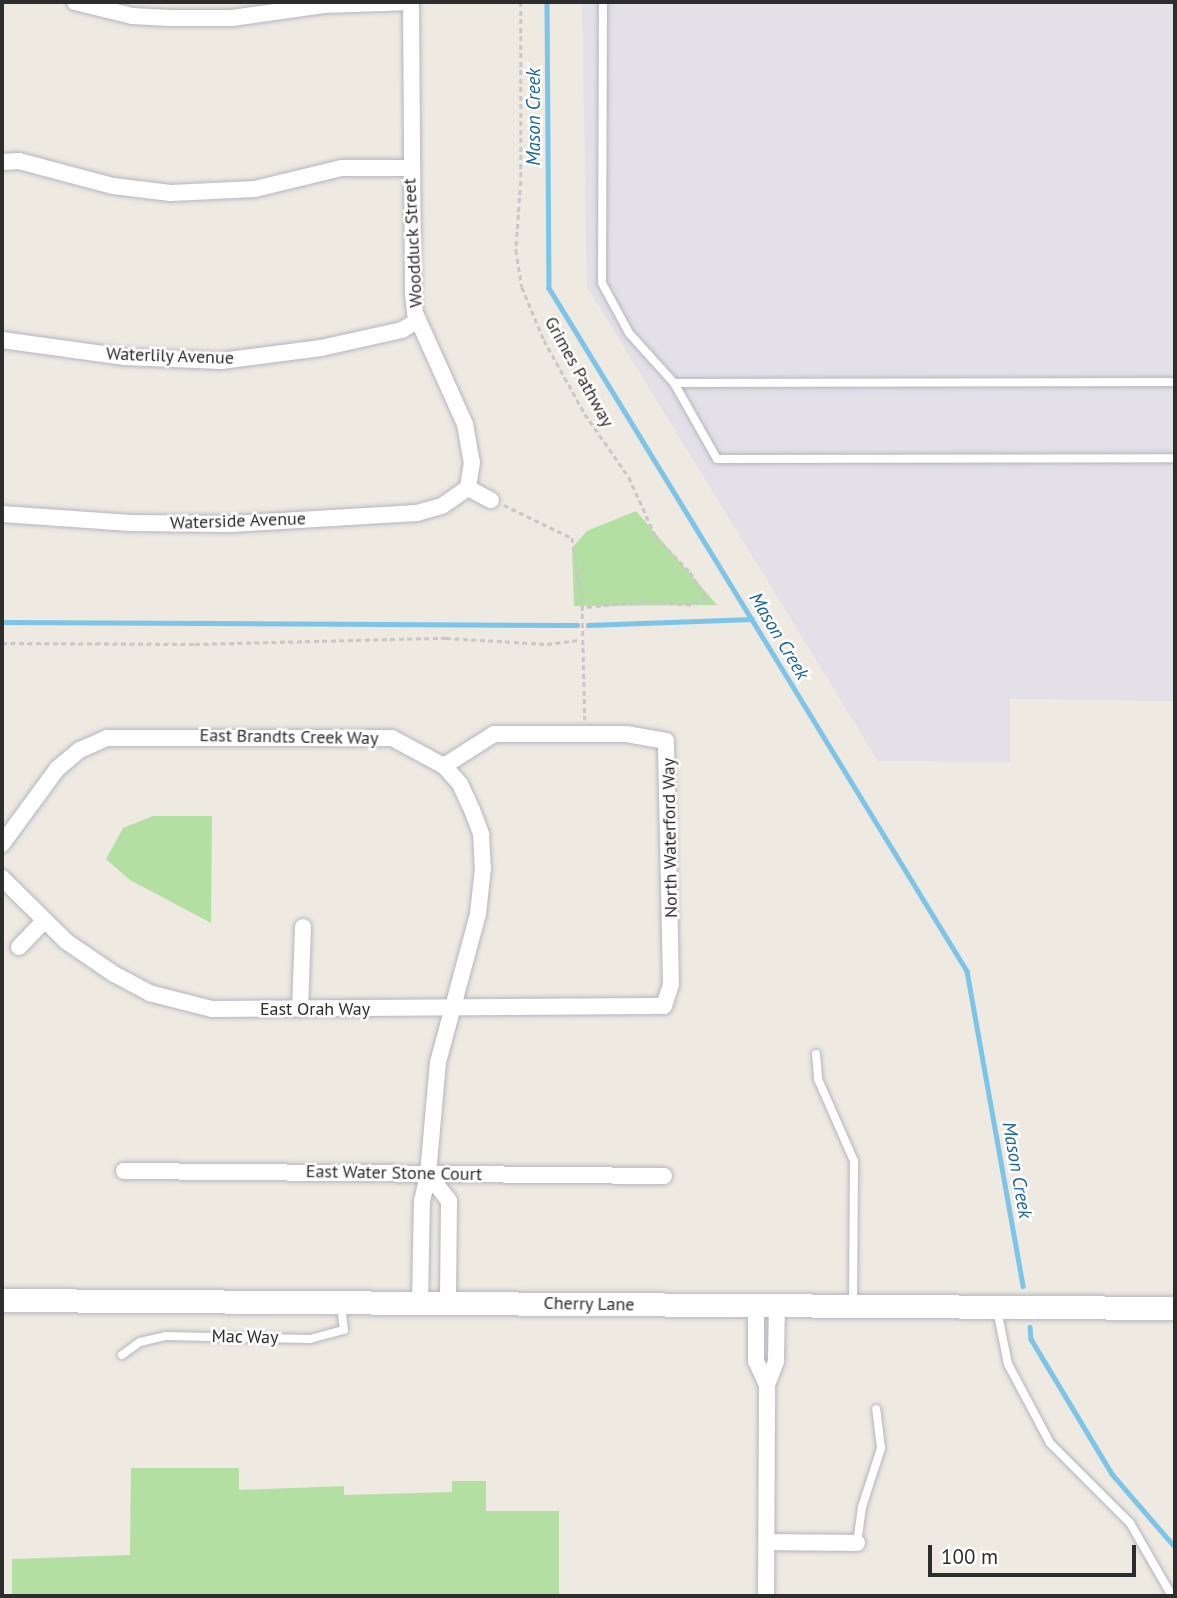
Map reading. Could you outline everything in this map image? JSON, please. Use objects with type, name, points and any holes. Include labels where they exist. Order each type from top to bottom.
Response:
[{"type":"main road","name":"Cherry Lane","points":[[2,1300],[1175,1308]]},
{"type":"street","points":[[75,2],[132,16],[411,2]]},
{"type":"street","name":"Woodduck Street","points":[[411,2],[410,169],[413,294],[418,320],[465,424],[472,462],[468,488]]},
{"type":"street","points":[[2,162],[40,166],[113,186],[171,193],[256,190],[341,168],[410,169]]},
{"type":"street","name":"Waterlily Avenue","points":[[2,340],[125,357],[221,361],[321,348],[402,330],[418,320]]},
{"type":"street","points":[[468,488],[491,500]]},
{"type":"street","name":"Waterside Avenue","points":[[2,514],[131,523],[231,524],[417,513],[442,506],[468,488]]},
{"type":"street","name":"North Waterford Way","points":[[444,766],[494,734],[585,734],[657,738],[668,746],[668,1000]]},
{"type":"street","name":"East Brandts Creek Way","points":[[2,844],[57,769],[80,750],[107,738],[392,738],[444,766],[460,784],[472,810],[481,834],[483,869],[478,914],[438,1062],[428,1174],[422,1201],[421,1302]]},
{"type":"street","name":"East Orah Way","points":[[2,878],[67,942],[149,993],[212,1009],[653,1008],[668,1000]]},
{"type":"street","points":[[19,947],[45,920]]},
{"type":"street","points":[[300,1009],[303,927]]},
{"type":"street","name":"East Water Stone Court","points":[[124,1171],[664,1176]]},
{"type":"street","points":[[428,1174],[450,1201],[448,1302]]},
{"type":"street","points":[[766,1305],[756,1361],[767,1385],[766,1596]]},
{"type":"street","points":[[766,1542],[857,1543]]},
{"type":"lane","points":[[603,2],[602,283],[629,334],[674,383],[717,460],[1175,458]]},
{"type":"lane","points":[[674,383],[1175,382]]},
{"type":"lane","points":[[816,1054],[818,1079],[854,1161],[853,1306]]},
{"type":"lane","name":"Mac Way","points":[[122,1355],[140,1342],[165,1336],[310,1339],[344,1330],[341,1302]]},
{"type":"lane","points":[[997,1307],[1008,1364],[1050,1443],[1130,1523],[1172,1596]]},
{"type":"lane","points":[[857,1543],[862,1507],[881,1448],[876,1409]]},
{"type":"path","name":"Grimes Pathway","points":[[521,2],[522,181],[516,250],[522,287],[544,340],[585,414],[629,477],[656,537],[690,572],[706,597],[691,605],[643,602],[582,608]]},
{"type":"path","points":[[491,500],[572,538],[582,608],[585,734]]},
{"type":"path","points":[[2,643],[195,644],[446,638],[547,644],[581,640]]},
{"type":"shaded area","points":[[582,2],[1175,2],[1175,701],[1010,699],[1010,762],[878,761],[587,287]]},
{"type":"green space","points":[[636,511],[717,605],[574,606],[572,548],[587,531]]},
{"type":"green space","points":[[153,816],[212,816],[211,923],[130,880],[106,859],[123,828]]},
{"type":"green space","points":[[131,1468],[239,1468],[239,1490],[344,1486],[344,1495],[452,1492],[452,1481],[486,1481],[486,1511],[559,1511],[559,1596],[12,1596],[12,1559],[130,1555]]},
{"type":"waterway","name":"Mason Creek","points":[[547,2],[549,288],[967,971],[1023,1286]]},
{"type":"waterway","points":[[588,625],[752,619]]},
{"type":"waterway","points":[[2,622],[577,625]]},
{"type":"waterway","name":"Mason Creek","points":[[1030,1327],[1031,1339],[1112,1474],[1175,1547]]}]
